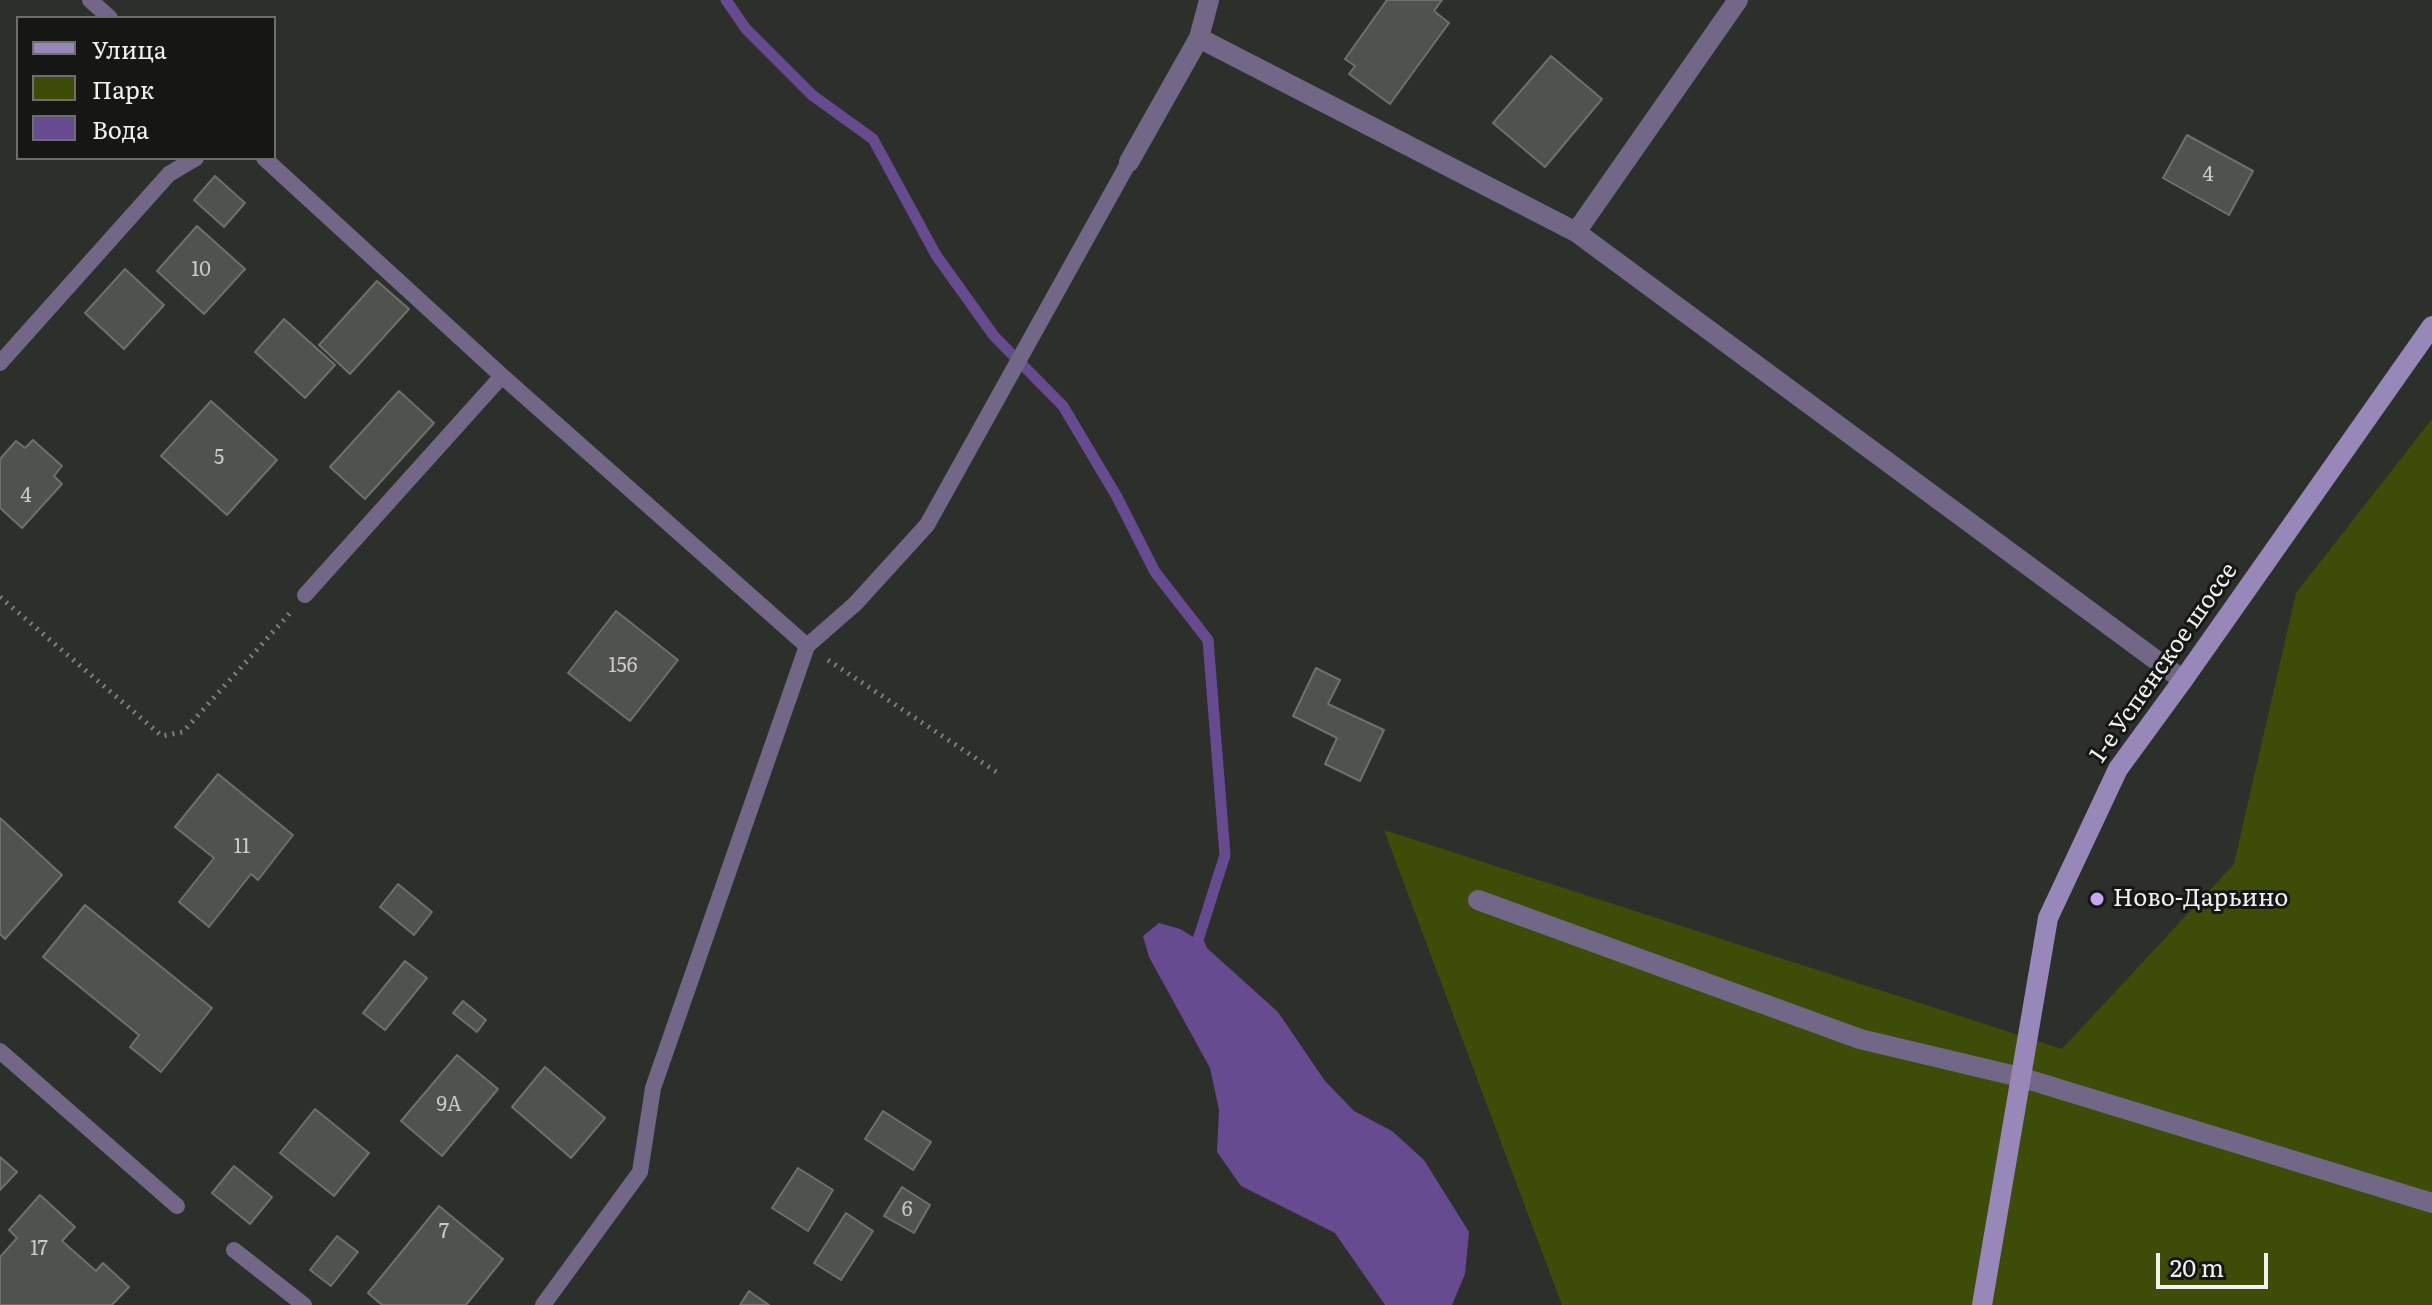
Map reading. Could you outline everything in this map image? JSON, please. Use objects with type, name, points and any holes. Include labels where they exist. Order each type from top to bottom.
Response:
[{"type":"main road","name":"1-е Успенское шоссе","points":[[1982,1305],[2048,918],[2118,769],[2432,326]]},
{"type":"street","points":[[1129,162],[1199,38],[1209,0]]},
{"type":"street","points":[[1576,232],[1738,0]]},
{"type":"street","points":[[1199,38],[1576,232],[2183,680]]},
{"type":"street","points":[[1478,900],[1860,1039],[2020,1077],[2432,1203]]},
{"type":"lane","points":[[90,0],[108,16]]},
{"type":"lane","points":[[0,363],[169,174],[193,160]]},
{"type":"lane","points":[[266,160],[502,376],[807,646]]},
{"type":"lane","points":[[543,1305],[640,1172],[653,1088],[807,646],[855,604],[927,525],[1129,162]]},
{"type":"lane","points":[[305,595],[502,376]]},
{"type":"lane","points":[[0,1051],[177,1206]]},
{"type":"lane","points":[[234,1250],[304,1305]]},
{"type":"path","points":[[0,597],[162,736],[183,732],[305,595]]},
{"type":"path","points":[[807,646],[998,773]]},
{"type":"green space","points":[[2432,419],[2432,1305],[1562,1305],[1384,830],[2062,1049],[2234,864],[2296,593]]},
{"type":"water","points":[[1159,923],[1180,929],[1198,940],[1278,1012],[1325,1081],[1354,1111],[1392,1131],[1424,1160],[1469,1232],[1465,1274],[1452,1305],[1385,1305],[1335,1233],[1241,1186],[1217,1152],[1219,1110],[1210,1068],[1149,957],[1143,936]]},
{"type":"building","points":[[1387,0],[1442,0],[1434,11],[1449,23],[1390,104],[1349,74],[1355,66],[1345,59]]},
{"type":"building","points":[[1551,56],[1602,99],[1545,167],[1493,123]]},
{"type":"building","points":[[2187,135],[2253,171],[2229,215],[2163,178]]},
{"type":"building","points":[[215,176],[245,203],[224,227],[194,200]]},
{"type":"building","points":[[197,226],[245,269],[204,314],[157,271]]},
{"type":"building","points":[[125,269],[164,305],[124,349],[85,313]]},
{"type":"building","points":[[377,281],[409,309],[350,374],[319,345]]},
{"type":"building","points":[[284,319],[335,365],[305,398],[255,352]]},
{"type":"building","points":[[399,391],[434,423],[365,499],[330,467]]},
{"type":"building","points":[[211,401],[277,460],[227,515],[161,456]]},
{"type":"building","points":[[33,440],[62,466],[54,476],[62,484],[22,528],[0,508],[0,459],[16,441],[25,448]]},
{"type":"building","points":[[616,611],[678,660],[630,721],[568,673]]},
{"type":"building","points":[[1316,668],[1340,680],[1328,704],[1384,730],[1360,781],[1325,764],[1337,738],[1293,716]]},
{"type":"building","points":[[218,774],[293,835],[258,880],[251,874],[209,927],[179,902],[214,858],[175,827]]},
{"type":"building","points":[[0,818],[62,875],[5,939],[0,934]]},
{"type":"building","points":[[398,884],[432,912],[414,935],[380,907]]},
{"type":"building","points":[[85,905],[212,1008],[161,1072],[130,1047],[139,1035],[43,957]]},
{"type":"building","points":[[405,961],[427,978],[385,1030],[363,1013]]},
{"type":"building","points":[[463,1001],[486,1020],[477,1032],[453,1013]]},
{"type":"building","points":[[457,1055],[498,1089],[442,1156],[401,1121]]},
{"type":"building","points":[[545,1067],[605,1118],[571,1158],[512,1107]]},
{"type":"building","points":[[315,1109],[369,1153],[334,1196],[280,1153]]},
{"type":"building","points":[[883,1111],[931,1142],[913,1170],[865,1139]]},
{"type":"building","points":[[0,1157],[17,1172],[0,1190]]},
{"type":"building","points":[[234,1166],[272,1197],[250,1224],[212,1193]]},
{"type":"building","points":[[798,1168],[833,1190],[808,1231],[772,1208]]},
{"type":"building","points":[[902,1187],[930,1205],[914,1233],[884,1216]]},
{"type":"building","points":[[40,1195],[75,1227],[62,1241],[96,1271],[103,1263],[129,1287],[112,1305],[0,1305],[0,1257],[17,1238],[9,1230]]},
{"type":"building","points":[[439,1206],[503,1259],[466,1305],[382,1305],[368,1293]]},
{"type":"building","points":[[846,1213],[873,1231],[841,1280],[814,1263]]},
{"type":"building","points":[[337,1236],[358,1252],[331,1286],[310,1270]]},
{"type":"building","points":[[749,1291],[769,1305],[740,1305]]},
{"type":"waterway","points":[[726,0],[746,29],[812,95],[873,139],[936,255],[994,336],[1063,406],[1117,497],[1155,572],[1208,640],[1225,855],[1198,940],[1202,951]]},
{"type":"place","name":"Ново-Дарьино","points":[[2097,899]]}]
